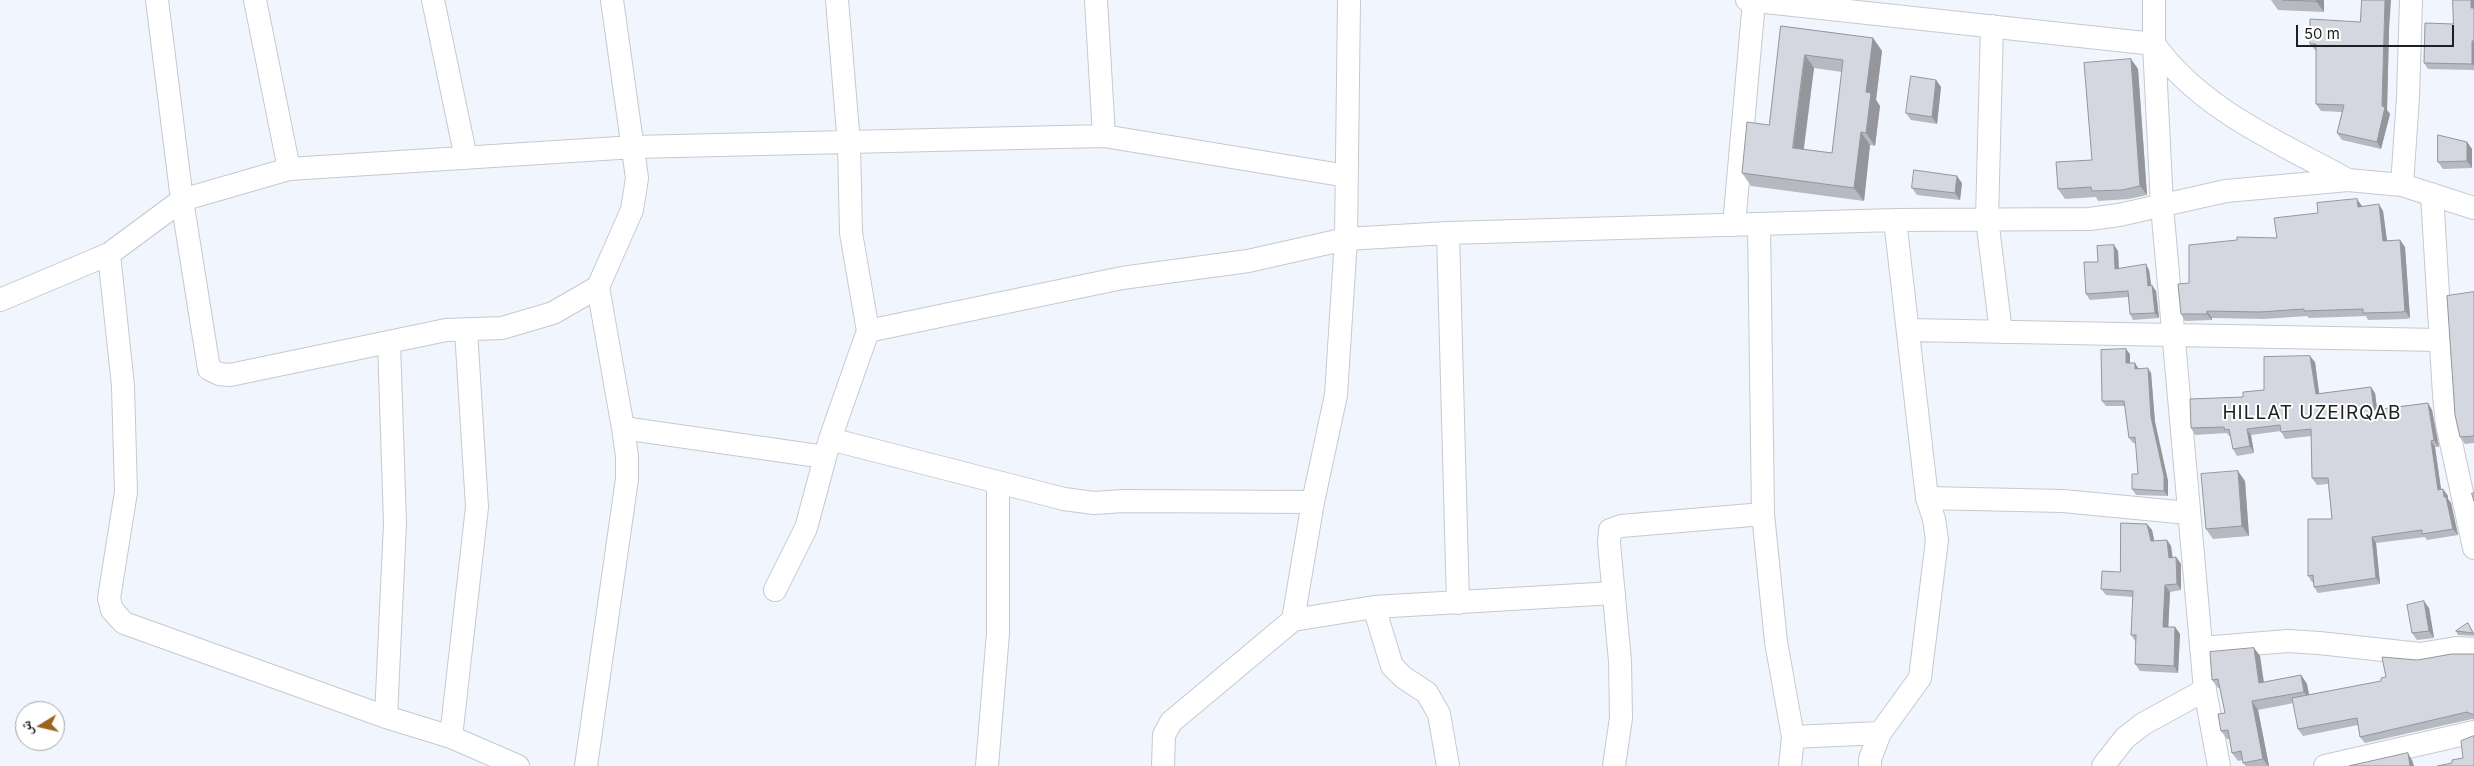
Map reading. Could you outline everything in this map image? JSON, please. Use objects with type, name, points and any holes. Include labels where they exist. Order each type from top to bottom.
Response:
[{"type":"street","points":[[157,0],[182,200],[209,369],[219,374],[230,375],[446,330],[502,328],[554,313],[598,287]]},
{"type":"street","points":[[255,0],[289,169]]},
{"type":"street","points":[[434,0],[466,158]]},
{"type":"street","points":[[586,766],[627,479],[624,428],[598,287],[632,210],[637,178],[612,0]]},
{"type":"street","points":[[775,590],[806,528],[828,448],[868,331],[852,234],[849,144],[837,0]]},
{"type":"street","points":[[1096,0],[1104,136]]},
{"type":"street","points":[[1293,620],[1313,502],[1336,395],[1346,239],[1349,0]]},
{"type":"street","points":[[2154,0],[2154,44],[2162,206],[2205,690],[2218,766]]},
{"type":"street","points":[[2402,185],[2408,97],[2411,0]]},
{"type":"street","points":[[1734,225],[1751,1],[2154,44],[2169,65],[2208,101],[2348,180]]},
{"type":"street","points":[[1992,26],[1988,219],[2001,332]]},
{"type":"street","points":[[0,300],[108,254],[182,200],[289,169],[634,147],[849,144],[1104,136],[1347,176]]},
{"type":"street","points":[[868,331],[1122,278],[1248,261],[1346,239],[1448,233],[1896,220],[2089,218],[2119,215],[2241,189],[2348,180],[2402,185],[2474,208]]},
{"type":"street","points":[[2432,194],[2439,340],[2447,424],[2474,548]]},
{"type":"street","points":[[1870,766],[1870,759],[1880,733],[1920,678],[1937,540],[1934,519],[1927,498],[1896,220]]},
{"type":"street","points":[[1758,225],[1764,514],[1776,642],[1794,737],[1790,766]]},
{"type":"street","points":[[1448,233],[1458,603]]},
{"type":"street","points":[[108,254],[123,386],[126,492],[109,598],[112,610],[124,623],[386,717],[451,738],[518,766]]},
{"type":"street","points":[[451,738],[478,507],[466,330]]},
{"type":"street","points":[[1908,330],[2439,340]]},
{"type":"street","points":[[386,717],[394,523],[390,342]]},
{"type":"street","points":[[624,428],[828,448],[998,482],[1064,499],[1094,503],[1124,501],[1313,502]]},
{"type":"street","points":[[987,766],[998,633],[998,482]]},
{"type":"street","points":[[1927,498],[2063,501],[2188,513]]},
{"type":"street","points":[[1614,766],[1617,759],[1621,708],[1620,661],[1609,543],[1610,530],[1621,526],[1764,514]]},
{"type":"street","points":[[1163,766],[1164,735],[1171,722],[1293,620],[1374,607],[1614,593]]},
{"type":"street","points":[[1374,607],[1392,666],[1403,677],[1427,693],[1439,714],[1448,766]]},
{"type":"street","points":[[2201,648],[2288,641],[2319,642],[2420,654],[2456,648],[2474,649]]},
{"type":"street","points":[[2103,766],[2125,738],[2143,724],[2205,690]]},
{"type":"street","points":[[2325,766],[2474,732]]},
{"type":"street","points":[[1794,737],[1880,733]]},
{"type":"building","points":[[2283,0],[2316,0],[2316,1]]},
{"type":"building","points":[[2362,0],[2385,0],[2382,106],[2385,107],[2377,142],[2337,133],[2344,105],[2316,104],[2316,44],[2310,44],[2310,19],[2360,22]]},
{"type":"building","points":[[2453,0],[2471,0],[2471,8],[2474,8],[2472,64],[2424,63],[2425,23],[2453,24]]},
{"type":"building","points":[[1781,26],[1873,38],[1866,92],[1871,93],[1866,133],[1861,132],[1854,188],[1742,173],[1747,122],[1769,125]],"holes":[[[1805,55],[1843,60],[1832,153],[1793,148]]]},
{"type":"building","points":[[2131,59],[2140,186],[2122,190],[2092,191],[2091,187],[2058,189],[2056,162],[2092,160],[2084,63]]},
{"type":"building","points":[[1911,76],[1936,80],[1932,117],[1906,113]]},
{"type":"building","points":[[2438,135],[2467,142],[2467,161],[2438,162]]},
{"type":"building","points":[[1914,170],[1957,176],[1955,193],[1912,188]]},
{"type":"building","points":[[2357,199],[2358,207],[2379,204],[2383,241],[2400,240],[2405,311],[2363,313],[2363,309],[2304,311],[2304,309],[2260,312],[2207,311],[2207,314],[2181,314],[2178,284],[2189,283],[2189,245],[2237,240],[2237,237],[2277,238],[2274,218],[2318,213],[2317,203]]},
{"type":"building","points":[[2114,245],[2115,269],[2146,264],[2148,286],[2152,285],[2155,313],[2130,314],[2128,291],[2086,294],[2084,262],[2098,262],[2097,246]]},
{"type":"building","points":[[2474,292],[2474,436],[2460,437],[2455,415],[2447,296]]},
{"type":"building","points":[[2126,349],[2126,363],[2135,363],[2135,369],[2148,368],[2151,417],[2164,476],[2164,491],[2132,489],[2132,474],[2138,474],[2135,437],[2129,438],[2124,401],[2102,401],[2101,350]]},
{"type":"building","points":[[2310,356],[2316,394],[2371,387],[2374,410],[2428,403],[2434,440],[2431,441],[2438,490],[2443,489],[2453,529],[2422,534],[2422,530],[2372,537],[2376,578],[2314,587],[2313,575],[2308,576],[2308,519],[2332,519],[2328,478],[2312,478],[2311,429],[2281,432],[2280,425],[2247,429],[2250,446],[2233,449],[2229,429],[2225,430],[2224,427],[2191,428],[2190,399],[2243,397],[2243,392],[2264,390],[2264,357]]},
{"type":"building","points":[[2238,471],[2242,526],[2206,529],[2201,474]]},
{"type":"building","points":[[2121,523],[2147,524],[2151,541],[2167,540],[2169,558],[2176,557],[2177,584],[2165,585],[2163,627],[2175,627],[2174,666],[2135,664],[2136,635],[2131,635],[2133,591],[2101,589],[2102,571],[2120,572]]},
{"type":"building","points":[[2424,601],[2429,631],[2412,633],[2407,605]]},
{"type":"building","points":[[2468,623],[2473,633],[2456,631]]},
{"type":"building","points":[[2254,648],[2259,683],[2301,675],[2304,692],[2252,701],[2263,759],[2243,763],[2241,751],[2232,753],[2228,730],[2221,731],[2218,714],[2225,713],[2218,679],[2212,680],[2210,652]]},
{"type":"building","points":[[2452,654],[2474,654],[2474,715],[2467,712],[2360,737],[2357,718],[2298,729],[2292,698],[2381,681],[2381,678],[2386,677],[2382,657],[2417,660]]},
{"type":"building","points":[[2474,736],[2474,766],[2437,766],[2452,763],[2452,760],[2463,758],[2461,741]]},
{"type":"building","points":[[2408,753],[2410,766],[2349,766]]},
{"type":"district","name":"HILLAT UZEIRQAB","points":[[2312,413]]}]
